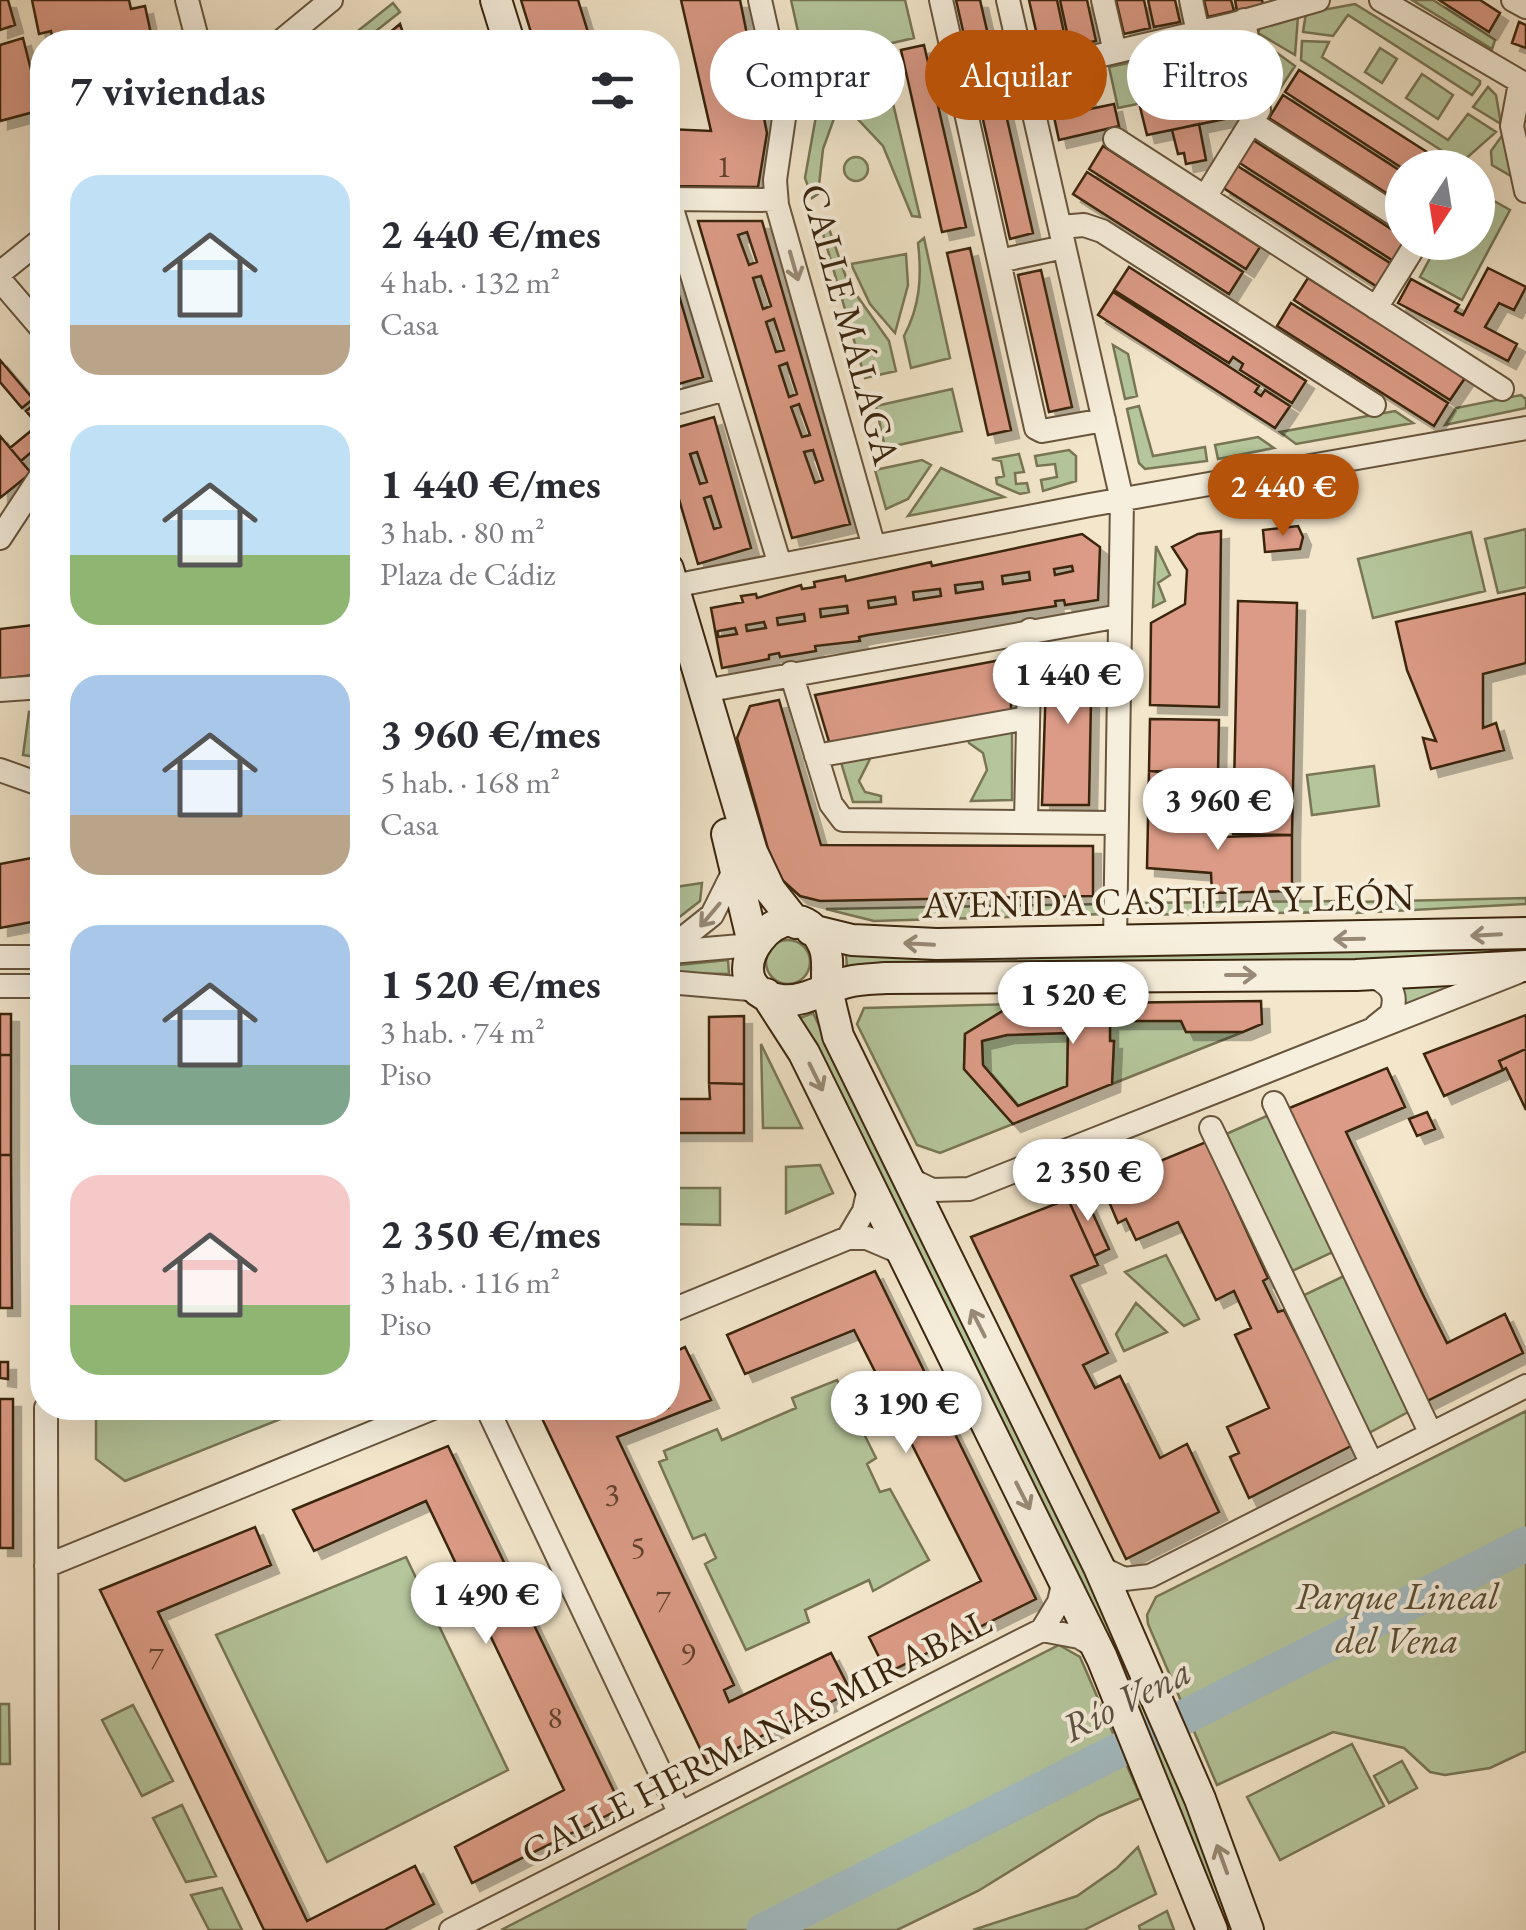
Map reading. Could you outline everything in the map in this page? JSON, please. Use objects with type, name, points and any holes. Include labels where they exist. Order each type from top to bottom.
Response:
[{"type":"main road","points":[[475,0],[484,30]]},
{"type":"main road","points":[[496,0],[505,30]]},
{"type":"main road","points":[[680,616],[752,852],[770,890],[825,948],[821,984],[838,1036],[1098,1567],[1191,1779],[1248,1930]]},
{"type":"main road","points":[[680,680],[736,867],[752,944],[749,969],[804,1054],[1064,1580],[1158,1792],[1212,1930]]},
{"type":"main road","points":[[752,944],[774,925],[804,927]]},
{"type":"main road","name":"AVENIDA CASTILLA Y LEÓN","points":[[804,927],[852,940],[938,944],[1526,933]]},
{"type":"main road","name":"AVENIDA CASTILLA Y LEÓN","points":[[821,984],[864,980],[1370,974],[1526,968]]},
{"type":"main road","points":[[838,1036],[842,1003],[864,980]]},
{"type":"main road","points":[[763,992],[787,1000],[821,984]]},
{"type":"street","points":[[186,0],[195,30]]},
{"type":"street","points":[[295,30],[332,0]]},
{"type":"street","name":"CALLE MÁLAGA","points":[[760,0],[785,111],[776,200],[874,547]]},
{"type":"street","points":[[941,0],[948,30]]},
{"type":"street","points":[[1008,0],[1015,30]]},
{"type":"street","points":[[1103,0],[1115,52]]},
{"type":"street","points":[[1191,0],[1197,30]]},
{"type":"street","points":[[1209,30],[1318,0]]},
{"type":"street","points":[[1380,0],[1523,84],[1512,126],[1526,191]]},
{"type":"street","points":[[1513,0],[1526,6]]},
{"type":"street","points":[[1206,197],[1254,124],[1261,104],[1244,20]]},
{"type":"street","points":[[1107,54],[1127,49]]},
{"type":"street","points":[[968,120],[1036,428],[1042,431],[1104,420]]},
{"type":"street","points":[[1035,120],[1122,500],[1115,942]]},
{"type":"street","points":[[1254,124],[1385,208]]},
{"type":"street","points":[[1116,139],[1502,389]]},
{"type":"street","points":[[680,200],[776,200]]},
{"type":"street","points":[[999,261],[1084,226],[1102,232],[1374,405]]},
{"type":"street","points":[[680,239],[780,566]]},
{"type":"street","points":[[30,249],[0,277],[30,314]]},
{"type":"street","points":[[1376,308],[1406,260]]},
{"type":"street","points":[[680,402],[726,389]]},
{"type":"street","points":[[680,580],[780,566],[1526,428]]},
{"type":"street","points":[[0,538],[30,492]]},
{"type":"street","points":[[704,692],[791,673],[1120,616]]},
{"type":"street","points":[[1026,822],[1030,630]]},
{"type":"street","points":[[791,673],[831,804],[844,820],[1114,823]]},
{"type":"street","points":[[0,690],[30,687]]},
{"type":"street","points":[[816,756],[1028,718]]},
{"type":"street","points":[[0,770],[30,781]]},
{"type":"street","points":[[680,941],[712,915],[736,867]]},
{"type":"street","points":[[680,950],[752,944]]},
{"type":"street","points":[[0,957],[30,956]]},
{"type":"street","points":[[905,1177],[932,1190],[969,1188],[1526,968]]},
{"type":"street","points":[[1365,1033],[1382,1022],[1394,1005],[1387,982],[1370,974]]},
{"type":"street","points":[[680,983],[763,992]]},
{"type":"street","points":[[0,986],[30,986]]},
{"type":"street","points":[[1274,1103],[1431,1434]]},
{"type":"street","points":[[1211,1128],[1372,1464]]},
{"type":"street","points":[[941,1250],[944,1221],[969,1188]]},
{"type":"street","points":[[848,1238],[864,1211],[869,1189]]},
{"type":"street","points":[[680,1307],[848,1238],[867,1238],[900,1252]]},
{"type":"street","points":[[1098,1567],[1124,1580],[1150,1576],[1526,1386]]},
{"type":"street","points":[[46,1420],[46,1930]]},
{"type":"street","points":[[46,1566],[404,1420]]},
{"type":"street","points":[[494,1420],[680,1814]]},
{"type":"street","points":[[1136,1650],[1132,1605],[1150,1576]]},
{"type":"street","points":[[1042,1630],[1059,1602],[1064,1580]]},
{"type":"street","name":"CALLE HERMANAS MIRABAL","points":[[450,1930],[1042,1630],[1079,1637],[1096,1647]]},
{"type":"green space","points":[[791,0],[905,0],[914,38],[905,40],[905,30],[798,30]]},
{"type":"green space","points":[[1412,0],[1433,0],[1495,40],[1492,49]]},
{"type":"green space","points":[[393,3],[400,12],[377,30],[359,30]]},
{"type":"green space","points":[[1355,4],[1480,84],[1472,95],[1348,15],[1333,36],[1303,32],[1306,13]]},
{"type":"green space","points":[[1298,16],[1295,55],[1283,48],[1283,30],[1259,30],[1261,25]]},
{"type":"green space","points":[[1302,41],[1329,42],[1322,57],[1448,140],[1468,114],[1496,132],[1476,150],[1441,150],[1301,60]]},
{"type":"green space","points":[[1380,48],[1397,59],[1382,83],[1365,72]]},
{"type":"green space","points":[[1283,57],[1295,66],[1283,84]]},
{"type":"green space","points":[[1127,63],[1127,106],[1118,108],[1109,67]]},
{"type":"green space","points":[[1422,74],[1453,95],[1438,119],[1406,98]]},
{"type":"green space","points":[[1488,87],[1496,95],[1501,124],[1473,107]]},
{"type":"green space","points":[[815,120],[833,120],[823,149],[818,194],[812,198],[805,178]]},
{"type":"green space","points":[[859,120],[897,120],[920,217],[912,216],[883,146]]},
{"type":"green space","points":[[1501,137],[1505,138],[1511,176],[1495,167],[1495,150],[1492,150]]},
{"type":"green space","points":[[856,157],[868,169],[856,181],[844,169]]},
{"type":"green space","points":[[1495,202],[1510,210],[1495,238]]},
{"type":"green space","points":[[819,220],[827,223],[848,283],[889,341],[896,371],[865,378]]},
{"type":"green space","points":[[924,238],[950,358],[911,368],[904,336],[917,302],[918,243]]},
{"type":"green space","points":[[906,254],[908,285],[895,333],[870,304],[851,264]]},
{"type":"green space","points":[[1429,260],[1483,260],[1462,300],[1420,277]]},
{"type":"green space","points":[[1113,345],[1128,354],[1137,396],[1125,399]]},
{"type":"green space","points":[[952,389],[962,431],[885,448],[876,406]]},
{"type":"green space","points":[[1521,395],[1526,399],[1526,408],[1445,425],[1456,408]]},
{"type":"green space","points":[[1139,406],[1153,456],[1205,447],[1207,461],[1145,469],[1139,463],[1127,409]]},
{"type":"green space","points":[[1395,411],[1413,423],[1296,444],[1280,432]]},
{"type":"green space","points":[[1258,437],[1274,448],[1218,459],[1215,445]]},
{"type":"green space","points":[[1069,450],[1076,456],[1076,481],[1043,491],[1041,480],[1057,477],[1055,464],[1037,466],[1035,456]]},
{"type":"green space","points":[[1019,454],[1024,472],[1015,473],[1016,484],[1027,483],[1029,492],[1020,494],[997,484],[996,478],[1004,476],[1001,461],[992,459]]},
{"type":"green space","points":[[922,460],[931,465],[908,499],[886,509],[875,470]]},
{"type":"green space","points":[[941,468],[1004,497],[908,516]]},
{"type":"green space","points":[[1526,529],[1526,587],[1498,593],[1485,539]]},
{"type":"green space","points":[[1471,532],[1485,591],[1373,618],[1358,559]]},
{"type":"green space","points":[[1156,546],[1170,575],[1158,583],[1165,601],[1153,607]]},
{"type":"green space","points":[[29,712],[30,756],[23,755]]},
{"type":"green space","points":[[1012,729],[1012,800],[971,801],[987,770],[983,753],[969,743],[968,736]]},
{"type":"green space","points":[[873,753],[859,781],[865,792],[881,796],[881,802],[853,802],[840,759]]},
{"type":"green space","points":[[1374,766],[1379,806],[1312,815],[1307,775]]},
{"type":"green space","points":[[702,883],[700,901],[680,917],[680,886]]},
{"type":"green space","points":[[1526,898],[1526,904],[1356,913],[1356,902]]},
{"type":"green space","points":[[1342,901],[1343,912],[1126,915],[1126,903]]},
{"type":"green space","points":[[1105,904],[1105,914],[874,921],[826,909]]},
{"type":"green space","points":[[788,940],[803,947],[810,962],[803,977],[788,984],[773,977],[766,962],[773,947]]},
{"type":"green space","points":[[1526,941],[1526,955],[1485,959],[847,968],[846,954]]},
{"type":"green space","points":[[728,960],[729,974],[680,973],[680,965]]},
{"type":"green space","points":[[1487,979],[1403,1012],[1402,984]]},
{"type":"green space","points":[[1014,1004],[965,1034],[964,1069],[1013,1124],[940,1153],[917,1145],[857,1024],[864,1008]]},
{"type":"green space","points":[[813,1013],[1119,1641],[1110,1645],[800,1018]]},
{"type":"green space","points":[[1110,1021],[1181,1021],[1186,1032],[1243,1032],[1112,1084],[1114,1041],[1110,1041]]},
{"type":"green space","points":[[1068,1033],[1067,1086],[1018,1106],[983,1065],[982,1041],[1007,1035]]},
{"type":"green space","points":[[761,1044],[802,1128],[763,1128]]},
{"type":"green space","points":[[1269,1115],[1333,1252],[1288,1273],[1224,1135]]},
{"type":"green space","points":[[820,1165],[833,1193],[786,1213],[786,1167]]},
{"type":"green space","points":[[680,1188],[720,1188],[720,1225],[680,1224]]},
{"type":"green space","points":[[1166,1255],[1199,1319],[1184,1326],[1125,1272]]},
{"type":"green space","points":[[1344,1276],[1410,1411],[1367,1434],[1300,1297]]},
{"type":"green space","points":[[1136,1303],[1167,1332],[1124,1351],[1116,1334]]},
{"type":"green space","points":[[837,1380],[876,1458],[867,1464],[880,1492],[890,1489],[929,1560],[873,1591],[869,1580],[805,1610],[809,1622],[746,1650],[705,1564],[716,1558],[705,1534],[693,1539],[659,1462],[667,1459],[664,1451],[717,1429],[722,1440],[796,1408],[792,1398]]},
{"type":"green space","name":"Parque Lineal del Vena","points":[[1526,1411],[1526,1751],[1490,1768],[1445,1775],[1430,1772],[1404,1748],[1333,1732],[1217,1785],[1148,1624],[1147,1615],[1156,1597]]},
{"type":"green space","points":[[96,1420],[278,1420],[125,1481],[96,1459]]},
{"type":"green space","points":[[406,1557],[508,1770],[327,1862],[216,1635]]},
{"type":"green space","points":[[1059,1645],[1080,1657],[1141,1798],[1099,1816],[978,1891],[897,1930],[501,1930]]},
{"type":"green space","points":[[1132,1668],[1236,1930],[1224,1930],[1121,1674]]},
{"type":"green space","points":[[0,1704],[9,1704],[10,1764],[0,1764]]},
{"type":"green space","points":[[133,1705],[173,1781],[142,1796],[102,1720]]},
{"type":"green space","points":[[1352,1744],[1384,1806],[1280,1860],[1247,1797]]},
{"type":"green space","points":[[1402,1761],[1417,1788],[1389,1803],[1374,1776]]},
{"type":"green space","points":[[182,1805],[216,1876],[186,1882],[153,1818]]},
{"type":"green space","points":[[1138,1847],[1156,1894],[1084,1930],[973,1930],[1077,1896],[1117,1868]]},
{"type":"green space","points":[[222,1888],[242,1930],[209,1930],[191,1895]]},
{"type":"green space","points":[[1167,1911],[1174,1930],[1140,1930],[1139,1926]]},
{"type":"building","points":[[0,0],[8,0],[15,25],[0,30]]},
{"type":"building","points":[[32,0],[129,0],[131,9],[145,6],[150,30],[38,30]]},
{"type":"building","points":[[521,0],[578,0],[587,30],[530,30]]},
{"type":"building","points":[[681,0],[740,0],[746,30],[710,30],[710,120],[764,120],[767,133],[758,187],[680,186],[680,130],[711,131]]},
{"type":"building","points":[[956,0],[980,0],[987,30],[963,30]]},
{"type":"building","points":[[1029,0],[1057,0],[1063,30],[1036,30]]},
{"type":"building","points":[[1060,0],[1087,0],[1094,30],[1067,30]]},
{"type":"building","points":[[1116,0],[1144,0],[1150,28],[1127,30],[1124,34]]},
{"type":"building","points":[[1148,0],[1175,0],[1180,22],[1154,27]]},
{"type":"building","points":[[1204,0],[1231,0],[1234,11],[1208,17]]},
{"type":"building","points":[[1235,0],[1262,0],[1263,4],[1237,11]]},
{"type":"building","points":[[1439,0],[1480,0],[1500,13],[1489,32]]},
{"type":"building","points":[[1519,22],[1526,25],[1526,48],[1512,43]]},
{"type":"building","points":[[23,38],[30,66],[30,113],[0,121],[0,45]]},
{"type":"building","points":[[924,45],[925,120],[941,120],[966,227],[942,232],[905,68],[905,49]]},
{"type":"building","points":[[1299,70],[1424,150],[1385,150],[1385,157],[1285,92]]},
{"type":"building","points":[[1283,95],[1385,161],[1385,192],[1272,120],[1283,120]]},
{"type":"building","points":[[1114,104],[1119,126],[1059,140],[1055,120],[1107,120],[1107,105]]},
{"type":"building","points":[[983,120],[1007,120],[1033,233],[1010,239]]},
{"type":"building","points":[[1143,120],[1220,120],[1147,135]]},
{"type":"building","points":[[1199,124],[1206,160],[1186,164],[1184,153],[1178,154],[1172,130]]},
{"type":"building","points":[[1253,140],[1385,225],[1385,256],[1238,162]]},
{"type":"building","points":[[1103,146],[1260,247],[1246,269],[1089,169]]},
{"type":"building","points":[[1236,165],[1393,265],[1379,288],[1222,187]]},
{"type":"building","points":[[1087,172],[1243,272],[1229,294],[1073,194]]},
{"type":"building","points":[[698,221],[762,221],[850,524],[792,538]],"holes":[[[747,232],[757,262],[749,265],[738,235]],[[761,276],[771,306],[763,309],[753,278]],[[774,319],[784,350],[776,352],[766,322]],[[787,363],[797,394],[789,397],[779,366]],[[799,404],[810,435],[802,437],[791,407]],[[813,450],[823,480],[815,483],[804,452]]]},
{"type":"building","points":[[970,248],[1011,430],[988,435],[947,253]]},
{"type":"building","points":[[1129,267],[1306,381],[1292,403],[1240,370],[1243,364],[1233,357],[1229,363],[1114,290]]},
{"type":"building","points":[[1488,268],[1526,287],[1514,310],[1499,303],[1485,327],[1517,344],[1508,361],[1398,303],[1411,279],[1459,305],[1455,311],[1463,315]]},
{"type":"building","points":[[1041,270],[1072,407],[1049,412],[1018,275]]},
{"type":"building","points":[[1308,278],[1465,378],[1450,400],[1294,300]]},
{"type":"building","points":[[1113,292],[1259,386],[1255,392],[1261,396],[1265,390],[1290,406],[1275,428],[1098,315]]},
{"type":"building","points":[[680,299],[703,377],[680,384]]},
{"type":"building","points":[[1291,303],[1448,403],[1434,426],[1277,326]]},
{"type":"building","points":[[0,360],[30,395],[30,401],[22,408],[0,382]]},
{"type":"building","points":[[714,417],[751,548],[698,564],[680,503],[680,427]],"holes":[[[697,452],[707,482],[700,484],[690,454]],[[711,496],[721,527],[714,529],[704,498]]]},
{"type":"building","points":[[30,432],[30,453],[21,461],[10,448]]},
{"type":"building","points":[[0,436],[30,474],[0,498]]},
{"type":"building","points":[[1298,526],[1303,537],[1300,549],[1265,552],[1263,530]]},
{"type":"building","points":[[1221,531],[1219,707],[1150,705],[1151,623],[1185,604],[1187,570],[1172,547],[1198,534]]},
{"type":"building","points":[[1082,534],[1100,547],[1098,600],[1065,605],[1064,600],[1055,601],[1056,606],[868,635],[859,637],[860,641],[815,646],[816,651],[780,657],[779,653],[769,655],[769,659],[722,668],[711,608],[743,602],[741,596],[756,594],[757,598],[801,585],[802,589],[815,587],[814,582],[845,576],[846,581],[931,562],[932,566]],"holes":[[[1072,566],[1073,571],[1055,575],[1054,569]],[[1029,572],[1030,580],[1003,584],[1002,576]],[[982,582],[983,589],[956,593],[955,585]],[[940,589],[941,596],[914,600],[913,592]],[[895,597],[896,604],[869,608],[868,601]],[[847,606],[848,613],[821,617],[820,609]],[[804,614],[805,621],[778,625],[777,618]],[[764,622],[766,628],[747,631],[746,625]],[[735,628],[737,634],[718,637],[718,631]]]},
{"type":"building","points":[[1526,593],[1526,663],[1483,674],[1483,728],[1496,723],[1504,750],[1431,769],[1423,738],[1436,741],[1407,670],[1396,622]]},
{"type":"building","points":[[1238,601],[1297,603],[1292,835],[1233,834]]},
{"type":"building","points":[[30,625],[30,675],[0,679],[0,629]]},
{"type":"building","points":[[1092,648],[1089,805],[1042,805],[1047,651]]},
{"type":"building","points":[[1011,658],[1011,713],[830,745],[815,695]]},
{"type":"building","points":[[779,700],[821,845],[1093,846],[1093,896],[820,901],[800,896],[780,878],[768,849],[737,738],[750,706]]},
{"type":"building","points":[[1150,719],[1219,720],[1218,773],[1149,771]]},
{"type":"building","points":[[1149,771],[1160,772],[1157,821],[1217,824],[1217,837],[1292,835],[1292,891],[1212,893],[1211,873],[1147,868]]},
{"type":"building","points":[[30,858],[30,922],[0,928],[0,864]]},
{"type":"building","points":[[1261,1001],[1262,1024],[1243,1032],[1186,1032],[1181,1021],[1110,1021],[1110,1041],[1114,1041],[1112,1084],[1013,1124],[964,1069],[965,1034],[1014,1004]],"holes":[[[1068,1033],[1067,1086],[1018,1106],[983,1065],[982,1041],[1007,1035]]]},
{"type":"building","points":[[0,1014],[11,1014],[11,1055],[0,1055]]},
{"type":"building","points":[[1526,1015],[1526,1049],[1499,1061],[1503,1070],[1444,1096],[1424,1054]]},
{"type":"building","points":[[744,1016],[744,1084],[709,1083],[709,1017]]},
{"type":"building","points":[[1526,1049],[1526,1110],[1499,1061]]},
{"type":"building","points":[[0,1055],[11,1055],[11,1155],[0,1155]]},
{"type":"building","points":[[1387,1068],[1405,1107],[1346,1132],[1423,1295],[1447,1343],[1505,1314],[1523,1353],[1427,1401],[1287,1109]]},
{"type":"building","points":[[709,1083],[744,1084],[744,1133],[680,1133],[680,1099],[710,1099]]},
{"type":"building","points":[[1427,1112],[1435,1129],[1417,1136],[1409,1119]]},
{"type":"building","points":[[1206,1142],[1268,1278],[1263,1281],[1278,1312],[1284,1310],[1353,1445],[1249,1498],[1230,1457],[1239,1453],[1227,1427],[1269,1408],[1235,1335],[1251,1328],[1234,1291],[1216,1300],[1178,1222],[1136,1240],[1126,1219],[1118,1223],[1102,1185]]},
{"type":"building","points":[[0,1155],[11,1155],[12,1308],[0,1308]]},
{"type":"building","points":[[1083,1192],[1109,1249],[1094,1256],[1068,1199]]},
{"type":"building","points":[[1068,1199],[1098,1265],[1071,1276],[1108,1353],[1083,1365],[1095,1388],[1120,1376],[1160,1458],[1187,1444],[1219,1512],[1126,1559],[971,1237]]},
{"type":"building","points":[[875,1271],[1036,1599],[887,1673],[869,1637],[981,1581],[854,1330],[745,1374],[727,1335]]},
{"type":"building","points":[[685,1347],[711,1400],[680,1412],[680,1349]]},
{"type":"building","points":[[0,1362],[8,1362],[8,1379],[0,1378]]},
{"type":"building","points":[[0,1399],[13,1399],[13,1548],[0,1548]]},
{"type":"building","points":[[543,1420],[660,1420],[617,1437],[734,1685],[724,1690],[729,1702],[831,1653],[851,1692],[707,1763]]},
{"type":"building","points":[[448,1446],[622,1808],[472,1883],[455,1847],[564,1790],[426,1501],[314,1551],[293,1510]]},
{"type":"building","points":[[255,1527],[271,1565],[158,1612],[307,1921],[415,1866],[434,1904],[384,1930],[264,1930],[100,1590]]},
{"type":"waterway","name":"Río Vena","points":[[764,1930],[1526,1544]]}]
